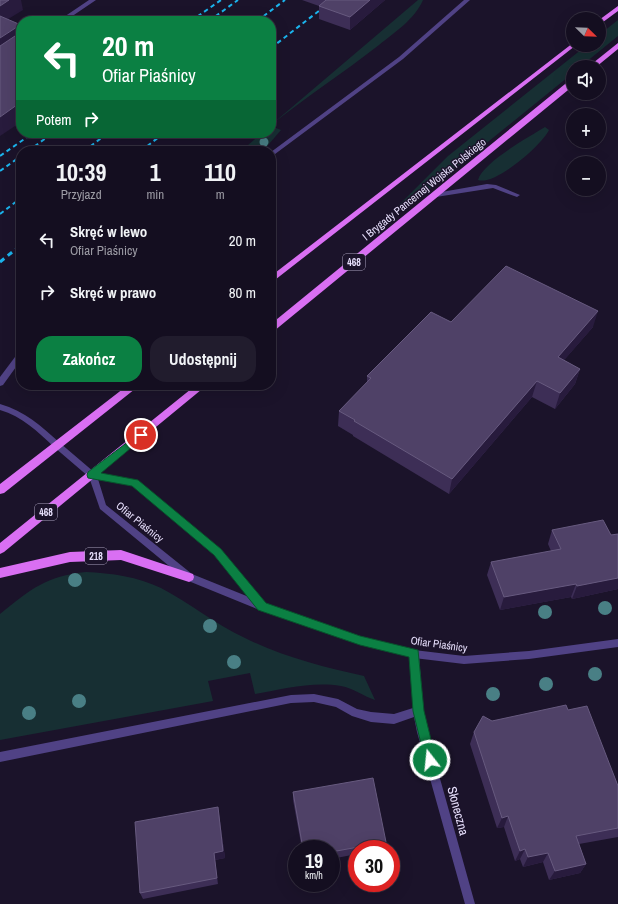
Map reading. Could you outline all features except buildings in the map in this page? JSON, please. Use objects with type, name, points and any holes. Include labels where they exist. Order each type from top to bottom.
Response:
[{"type":"main road","points":[[606,17],[618,8]]},
{"type":"main road","points":[[600,60],[618,45]]},
{"type":"main road","name":"I Brygady Pancernej Wojska Polskiego","points":[[276,276],[566,50]]},
{"type":"main road","name":"I Brygady Pancernej Wojska Polskiego","points":[[276,325],[566,88]]},
{"type":"main road","points":[[0,490],[128,390]]},
{"type":"main road","name":"468","points":[[0,549],[196,390]]},
{"type":"main road","name":"218","points":[[0,572],[70,557],[121,554],[189,577]]},
{"type":"street","points":[[69,16],[93,0]]},
{"type":"street","points":[[276,151],[402,58],[467,0]]},
{"type":"street","points":[[436,194],[487,186],[502,189],[517,195]]},
{"type":"street","points":[[0,383],[16,362]]},
{"type":"street","points":[[0,408],[12,411],[21,416],[92,475],[135,483],[217,552],[262,607]]},
{"type":"street","name":"Ofiar Piaśnicy","points":[[92,475],[103,507],[189,577],[262,607],[360,640],[414,654],[464,660],[529,655],[618,643]]},
{"type":"street","name":"Słoneczna","points":[[414,654],[418,711],[422,732],[470,904]]},
{"type":"street","points":[[0,757],[291,699],[314,698],[338,704],[355,713],[371,717],[394,719],[418,711]]},
{"type":"green space","points":[[418,0],[423,0],[415,14],[398,30],[276,121]]},
{"type":"green space","points":[[618,20],[618,36],[606,46],[606,29]]},
{"type":"green space","points":[[578,52],[598,52],[589,60],[568,60]]},
{"type":"green space","points":[[566,62],[566,79],[404,210],[397,207],[448,156]]},
{"type":"green space","points":[[545,127],[549,130],[545,137],[517,163],[495,177],[486,180],[478,180],[488,166],[507,150]]},
{"type":"green space","points":[[276,128],[281,130],[276,136]]},
{"type":"green space","points":[[256,138],[274,138],[267,146],[247,146]]},
{"type":"green space","points":[[86,572],[124,576],[152,584],[172,594],[213,620],[259,645],[303,661],[364,676],[375,700],[350,688],[320,684],[298,686],[255,694],[250,673],[208,681],[213,701],[0,740],[0,614],[21,597],[49,580]]},
{"type":"railway","points":[[198,16],[221,0]]},
{"type":"railway","points":[[216,16],[238,0]]},
{"type":"railway","points":[[264,16],[285,0]]},
{"type":"railway","points":[[276,44],[333,0]]},
{"type":"railway","points":[[0,156],[26,138]]},
{"type":"railway","points":[[35,146],[46,138]]},
{"type":"railway","points":[[91,146],[101,138]]},
{"type":"railway","points":[[147,146],[158,138]]},
{"type":"railway","points":[[0,171],[16,160]]},
{"type":"railway","points":[[0,214],[16,202]]},
{"type":"railway","points":[[0,262],[16,249]]},
{"type":"route","points":[[141,435],[92,475],[135,483],[217,552],[262,607],[360,640],[414,654],[418,711],[430,760]]}]
